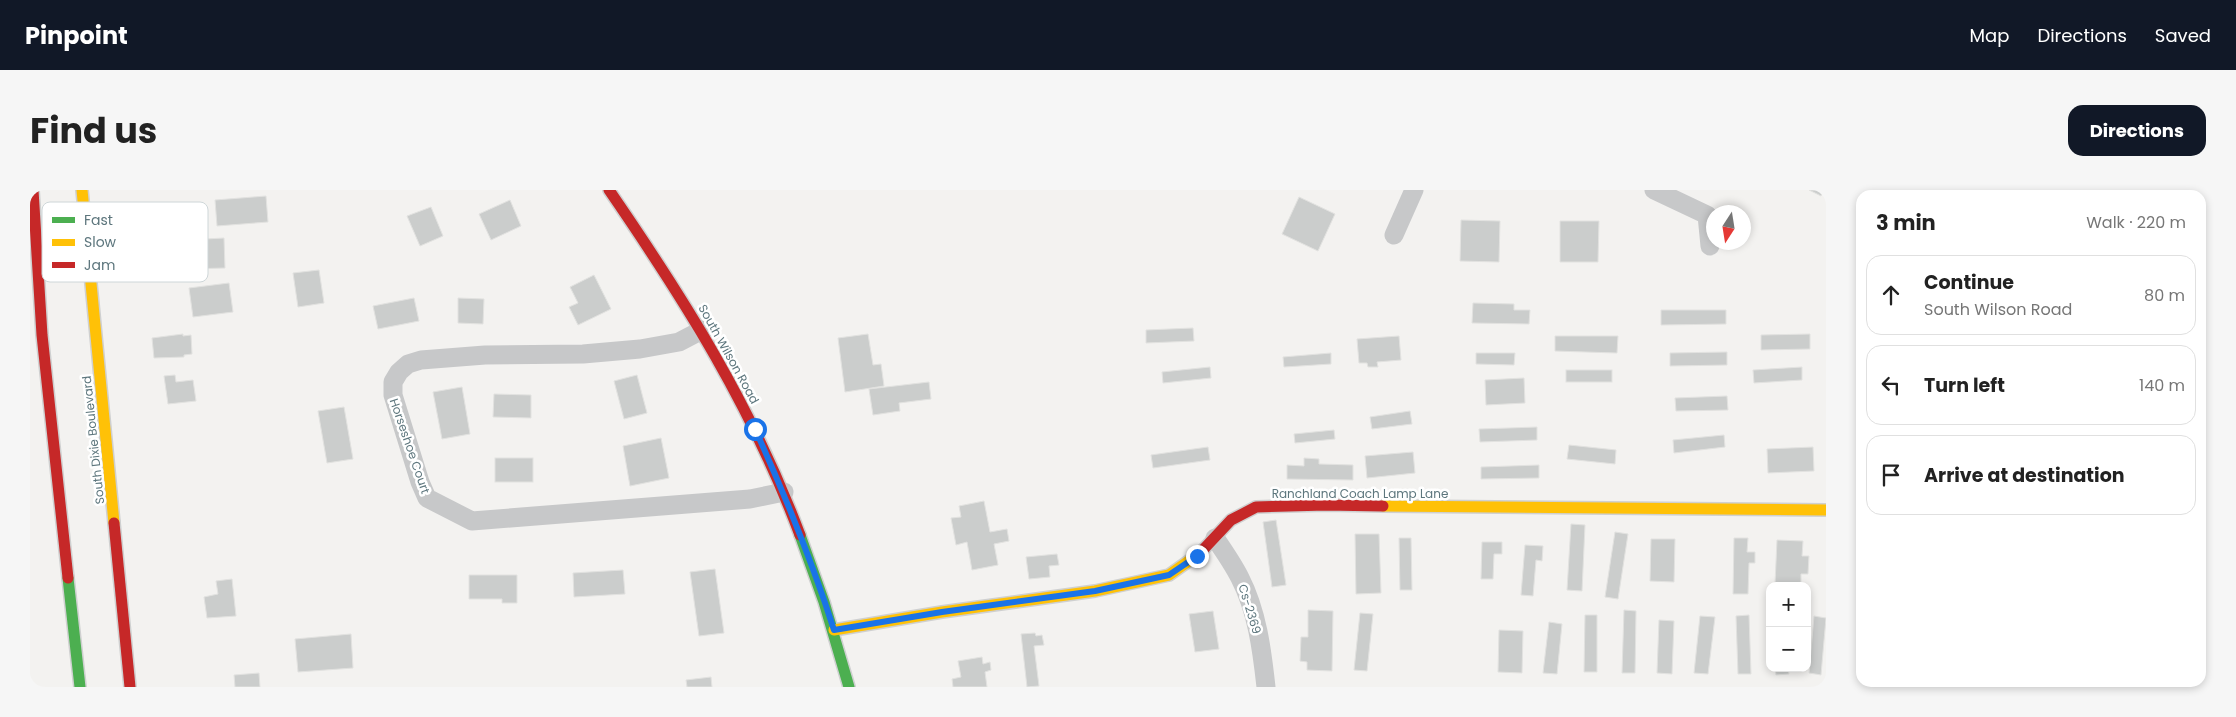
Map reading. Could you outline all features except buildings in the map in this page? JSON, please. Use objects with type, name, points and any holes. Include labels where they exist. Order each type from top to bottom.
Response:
[{"type":"main road","points":[[33,190],[42,336],[80,687]]},
{"type":"main road","name":"South Wilson Road","points":[[609,190],[664,270],[702,330],[755,429],[784,492],[816,575],[834,630],[848,687]]},
{"type":"main road","name":"South Dixie Boulevard","points":[[91,282],[130,687]]},
{"type":"main road","name":"Ranchland Coach Lamp Lane","points":[[834,630],[942,612],[1095,591],[1169,575],[1197,556],[1231,520],[1256,507],[1326,505],[1446,508],[1826,510]]},
{"type":"main road","points":[[78,672],[94,687]]},
{"type":"street","points":[[1394,234],[1414,190]]},
{"type":"street","points":[[1654,190],[1706,215]]},
{"type":"street","name":"Horseshoe Court","points":[[702,330],[679,342],[640,349],[583,354],[485,355],[421,360],[408,364],[399,372],[393,382],[392,395],[427,498],[472,521],[750,499],[784,492]]},
{"type":"street","name":"Cs-2369","points":[[1215,538],[1235,568],[1249,600],[1258,631],[1266,687]]},
{"type":"traffic: fast","points":[[800,535],[824,602],[849,687]]},
{"type":"traffic: fast","points":[[68,578],[80,687]]},
{"type":"traffic: slow","points":[[82,190],[83,202]]},
{"type":"traffic: slow","points":[[91,282],[114,523]]},
{"type":"traffic: slow","points":[[1383,506],[1826,510]]},
{"type":"traffic: slow","points":[[834,630],[942,612],[1095,591],[1169,575],[1200,553]]},
{"type":"traffic: jam","points":[[33,190],[42,335],[68,578]]},
{"type":"traffic: jam","points":[[609,190],[665,273],[739,399],[761,443],[800,535]]},
{"type":"traffic: jam","points":[[1200,553],[1231,520],[1256,507],[1383,506]]},
{"type":"traffic: jam","points":[[114,523],[130,687]]},
{"type":"route","points":[[755,429],[784,492],[816,575],[834,630],[942,612],[1095,591],[1169,575],[1197,556]]}]
